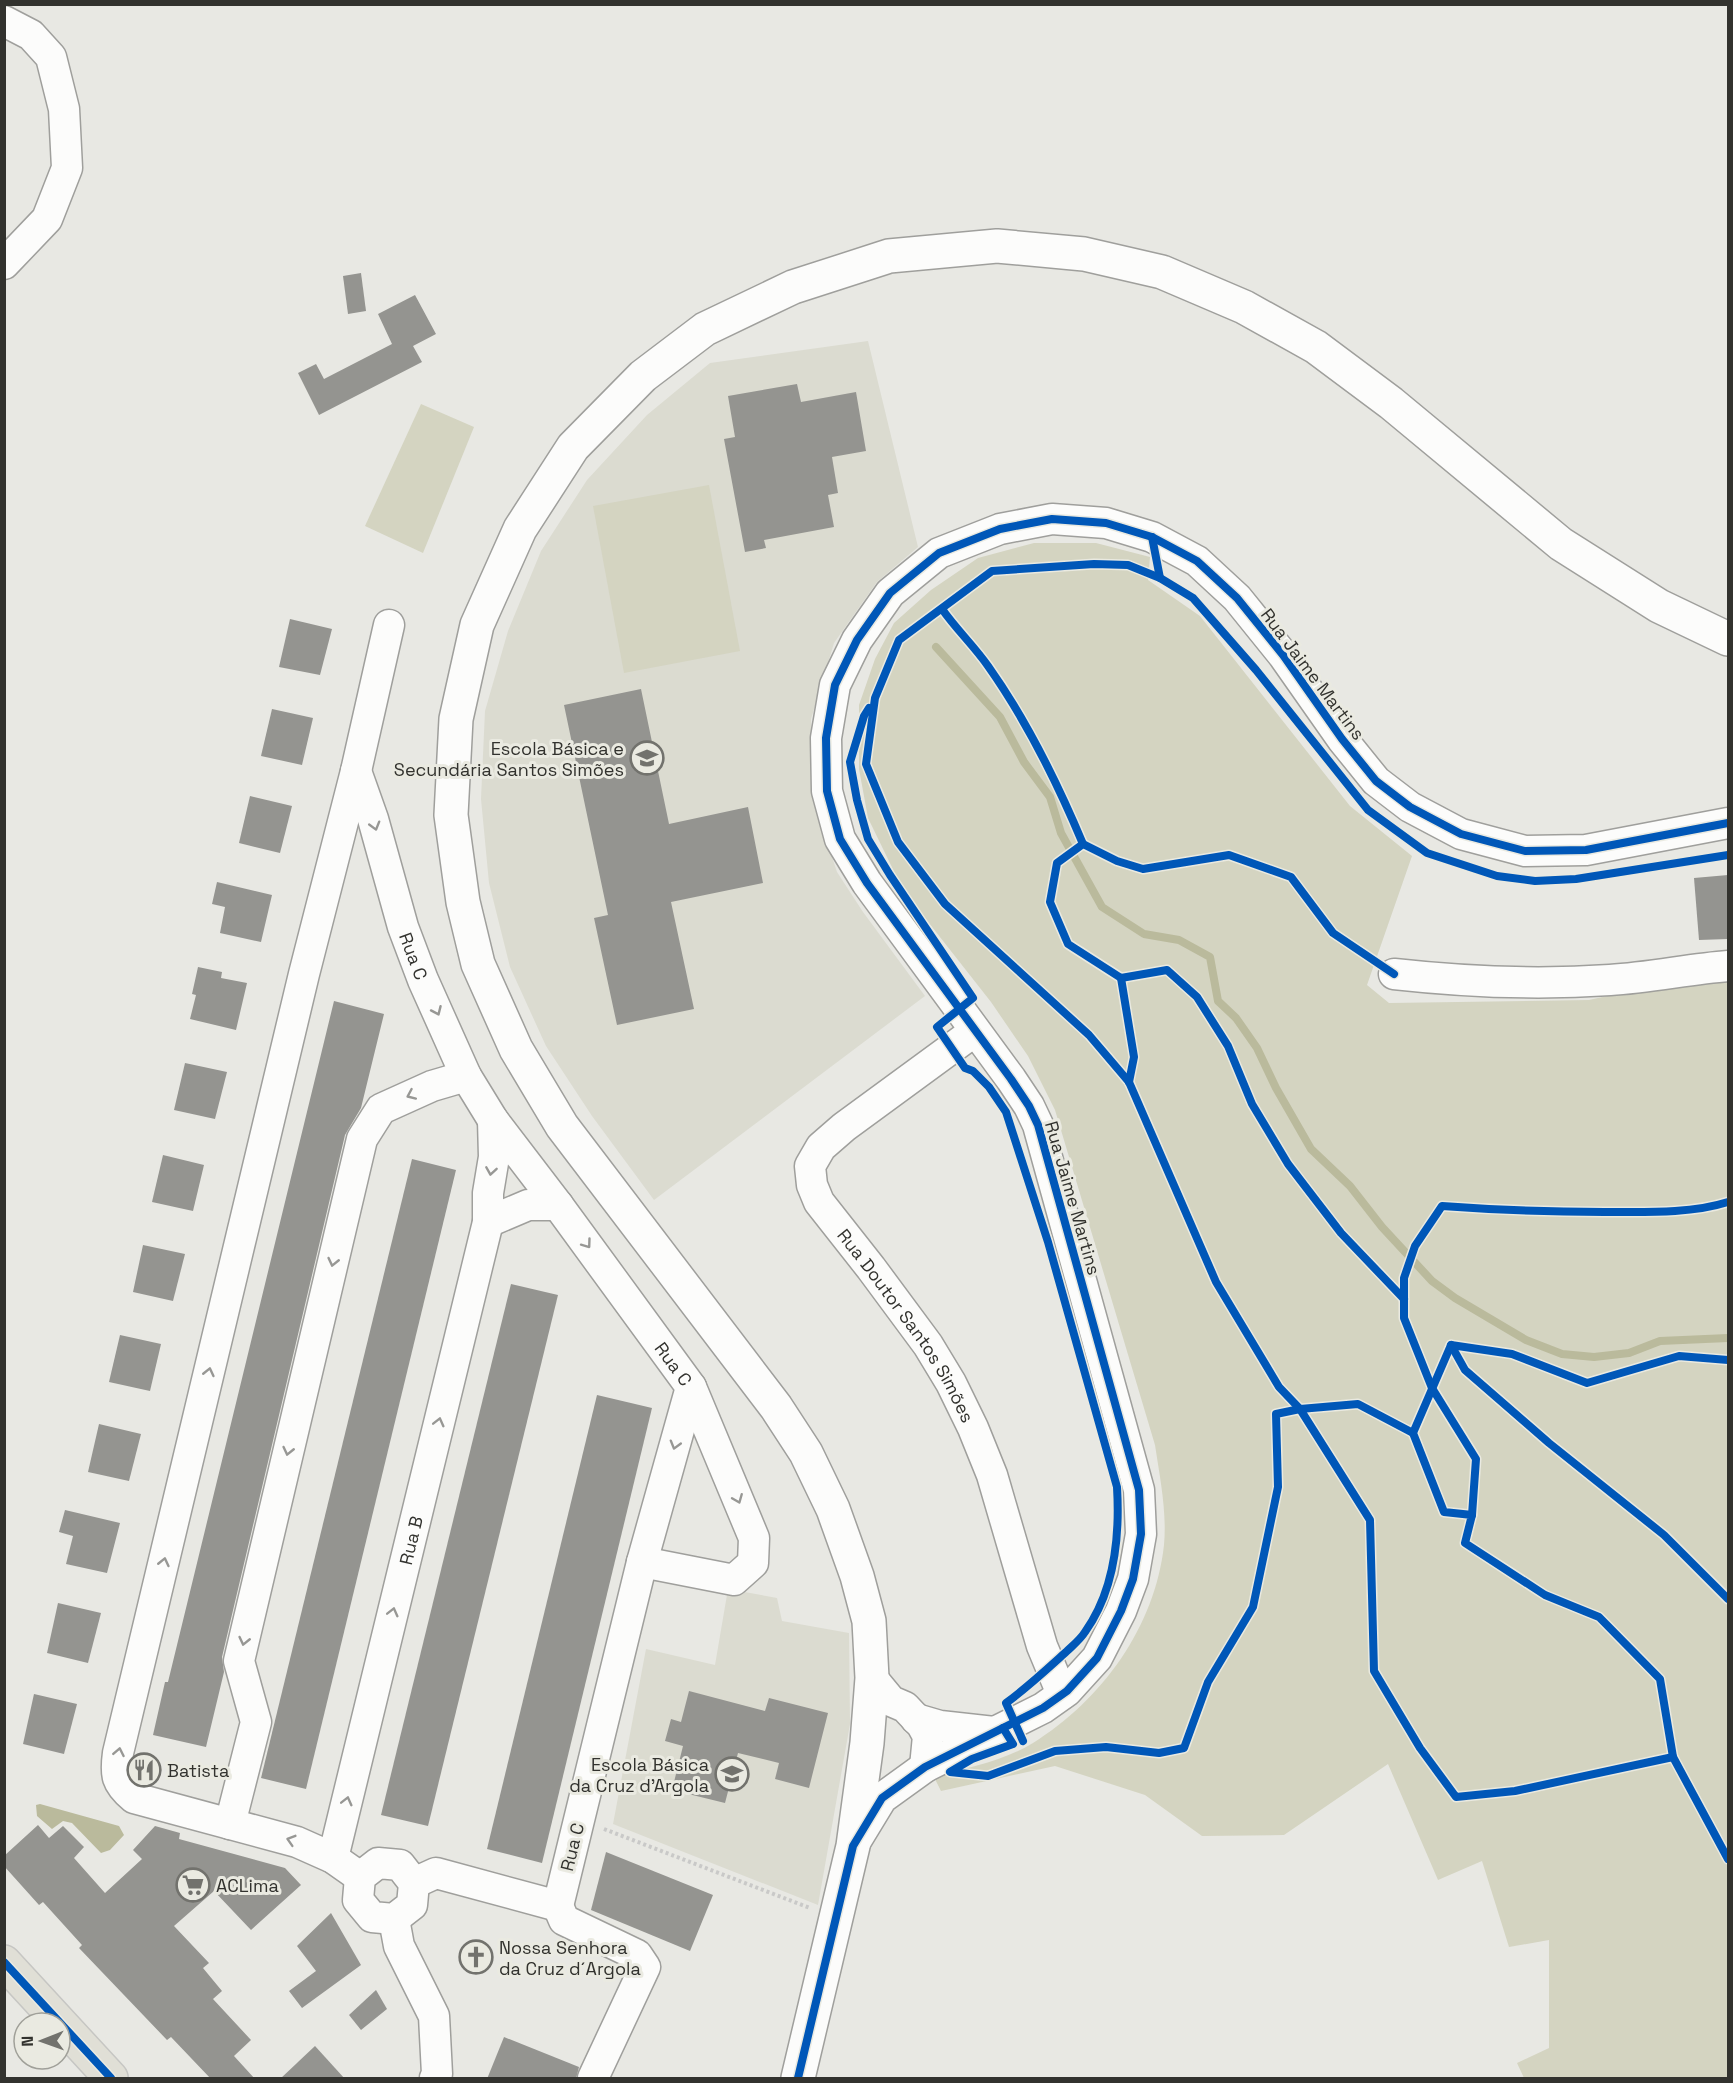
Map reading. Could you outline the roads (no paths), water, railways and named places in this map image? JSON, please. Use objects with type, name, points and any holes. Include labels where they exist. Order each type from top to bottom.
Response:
[{"type":"main road","points":[[4,1962],[111,2079]]},
{"type":"street","points":[[4,21],[31,35],[51,57],[63,109],[67,168],[46,219],[4,264]]},
{"type":"street","points":[[798,2079],[853,1846],[864,1762],[878,1697],[869,1621],[857,1576],[833,1509],[806,1453],[776,1407],[562,1126],[516,1049],[478,964],[463,902],[451,815],[456,719],[477,626],[520,529],[573,447],[643,376],[705,329],[794,287],[890,256],[997,246],[1084,254],[1162,272],[1244,307],[1316,347],[1390,404],[1561,544],[1659,606],[1728,639]]},
{"type":"street","name":"Rua Jaime Martins","points":[[853,1846],[882,1798],[925,1767],[1043,1708],[1062,1694],[1097,1658],[1121,1611],[1133,1579],[1141,1534],[1139,1490],[1038,1125],[1029,1106],[1011,1079],[867,883],[840,839],[827,791],[826,738],[835,685],[857,640],[890,593],[939,553],[1000,529],[1052,519],[1106,523],[1152,537],[1197,561],[1238,598],[1283,655],[1342,739],[1376,781],[1410,807],[1461,834],[1525,851],[1586,850],[1728,824]]},
{"type":"street","points":[[360,1877],[333,1858],[297,1842],[134,1798],[122,1788],[116,1772],[121,1741],[304,974],[356,771],[389,625]]},
{"type":"street","name":"Rua C","points":[[356,771],[373,819],[407,938],[466,1076],[493,1120],[691,1387],[642,1562],[558,1906]]},
{"type":"street","points":[[1394,974],[1456,981],[1539,984],[1613,980],[1728,966]]},
{"type":"street","name":"Rua Doutor Santos Simões","points":[[975,1031],[844,1127],[821,1147],[810,1166],[812,1185],[819,1202],[928,1345],[964,1410],[992,1475],[1042,1646],[1062,1694]]},
{"type":"street","points":[[230,1824],[256,1722],[239,1661],[362,1139],[381,1108],[432,1086],[466,1076]]},
{"type":"street","name":"Rua B","points":[[333,1858],[488,1222],[488,1193],[494,1157],[493,1120]]},
{"type":"street","points":[[488,1222],[528,1205],[558,1205]]},
{"type":"street","points":[[642,1562],[734,1580],[753,1563],[754,1538],[691,1387]]},
{"type":"street","points":[[878,1697],[905,1707],[928,1736],[925,1767]]},
{"type":"street","points":[[916,1719],[940,1726],[994,1732]]},
{"type":"street","points":[[864,1762],[882,1780],[900,1785]]},
{"type":"street","points":[[378,1863],[400,1865],[414,1883],[412,1905],[394,1919],[372,1917],[358,1900],[360,1877],[378,1863]]},
{"type":"street","points":[[414,1883],[436,1873],[558,1906],[564,1920],[637,1955],[645,1967],[593,2079]]},
{"type":"street","points":[[394,1919],[399,1946],[434,2016],[437,2074],[435,2079]]},
{"type":"waterway","points":[[936,647],[1000,717],[1024,762],[1050,797],[1061,833],[1102,907],[1144,934],[1179,940],[1210,957],[1218,1001],[1236,1018],[1257,1048],[1276,1088],[1311,1149],[1350,1186],[1382,1227],[1432,1281],[1455,1298],[1526,1340],[1562,1354],[1594,1357],[1629,1353],[1660,1341],[1728,1338]]},
{"type":"place","name":"Escola Básica e Secundária Santos Simões","points":[[647,758]]},
{"type":"place","name":"Batista","points":[[144,1770]]},
{"type":"place","name":"Escola Básica da Cruz d'Argola","points":[[732,1774]]},
{"type":"place","name":"ACLima","points":[[193,1885]]},
{"type":"place","name":"Nossa Senhora da Cruz d´Argola","points":[[476,1957]]}]
